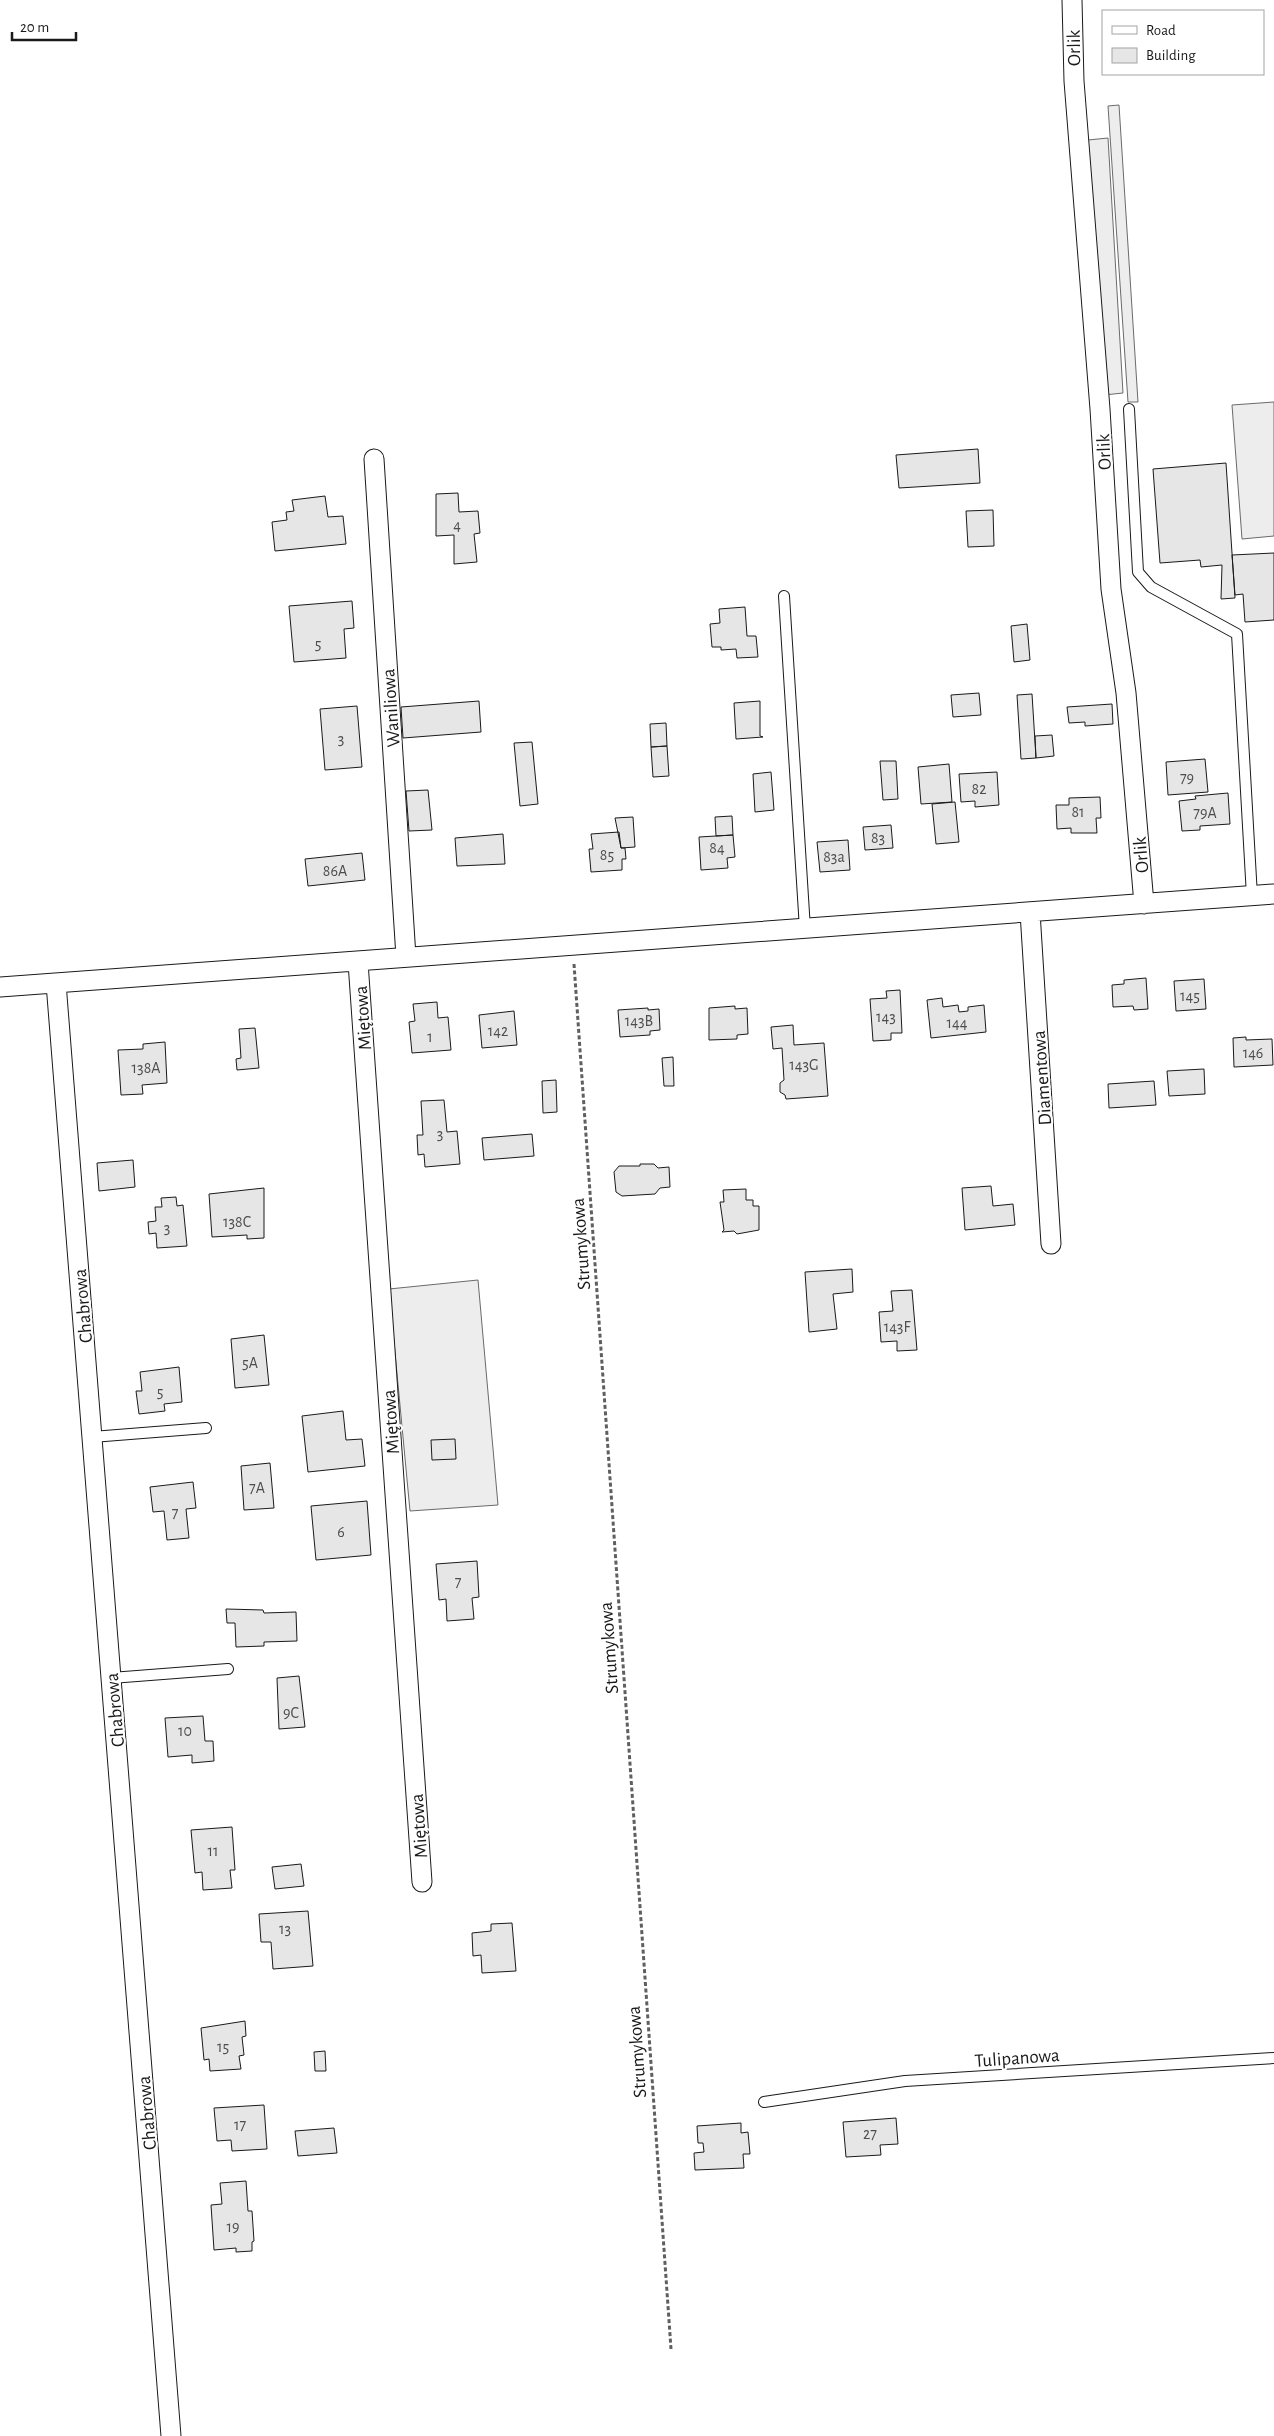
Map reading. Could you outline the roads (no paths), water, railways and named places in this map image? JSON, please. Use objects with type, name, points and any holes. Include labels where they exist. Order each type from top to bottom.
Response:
[{"type":"street","name":"Orlik","points":[[1072,0],[1074,81],[1100,409],[1111,590],[1126,692],[1144,904]]},
{"type":"street","name":"Waniliowa","points":[[374,459],[406,957]]},
{"type":"street","points":[[0,987],[1274,894]]},
{"type":"street","name":"Diamentowa","points":[[1030,912],[1051,1244]]},
{"type":"street","name":"Miętowa","points":[[358,962],[422,1882]]},
{"type":"street","name":"Chabrowa","points":[[56,983],[171,2436]]},
{"type":"lane","points":[[1129,409],[1138,572],[1151,587],[1237,634],[1252,896]]},
{"type":"lane","points":[[784,596],[805,929]]},
{"type":"lane","points":[[92,1436],[206,1428]]},
{"type":"lane","points":[[111,1678],[228,1669]]},
{"type":"lane","name":"Tulipanowa","points":[[764,2102],[905,2081],[1274,2058]]}]
